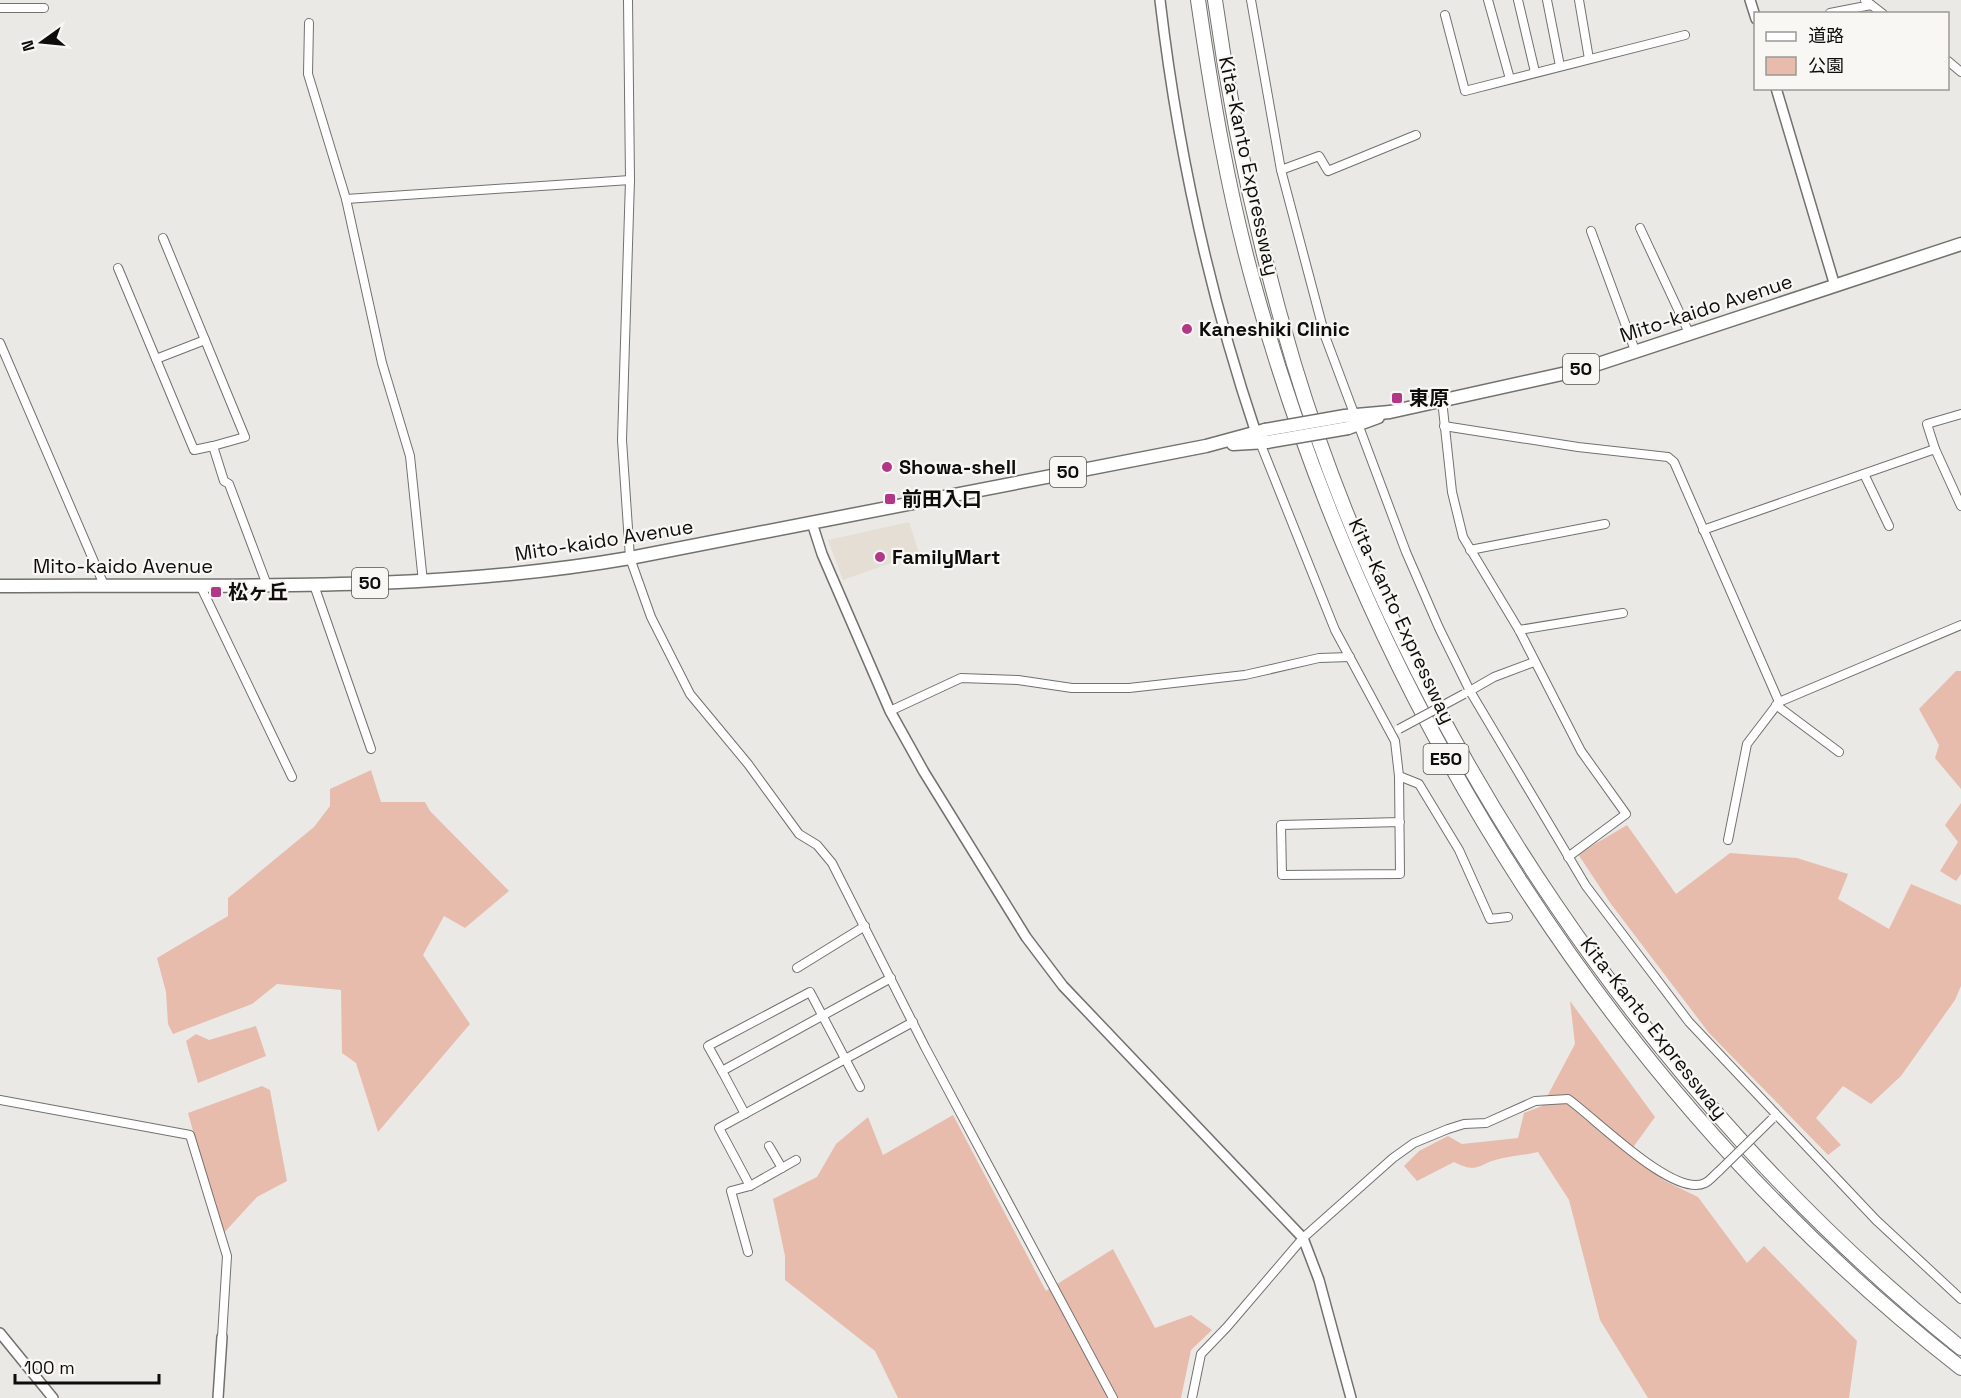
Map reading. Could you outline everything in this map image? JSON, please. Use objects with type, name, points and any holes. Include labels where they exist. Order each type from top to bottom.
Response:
[{"type":"highway","name":"Kita-Kanto Expressway","points":[[1198,0],[1219,133],[1253,282],[1280,374],[1314,474],[1355,574],[1395,661],[1460,783],[1509,866],[1557,938],[1682,1099],[1740,1164],[1797,1222],[1868,1289],[1961,1368]]},
{"type":"highway","name":"Kita-Kanto Expressway","points":[[1215,0],[1234,123],[1251,204],[1295,367],[1331,471],[1371,568],[1448,729],[1522,856],[1571,927],[1695,1088],[1752,1153],[1808,1210],[1878,1276],[1961,1348]]},
{"type":"main road","name":"Mito-kaido Avenue","points":[[0,586],[314,585],[423,582],[542,572],[630,558],[1206,446],[1351,421],[1532,381],[1636,353],[1961,244]]},
{"type":"street","points":[[628,0],[630,180],[622,440],[630,558],[651,617],[690,694],[748,764],[799,834],[817,845],[832,863],[913,1022],[1113,1398]]},
{"type":"street","points":[[1160,0],[1178,124],[1220,311],[1312,577],[1350,657],[1395,731],[1399,776],[1400,822],[1400,874],[1282,875],[1281,825],[1400,822]]},
{"type":"street","points":[[1251,0],[1281,170],[1312,294],[1351,421],[1467,692],[1568,857],[1625,940],[1689,1022],[1774,1117],[1876,1220],[1961,1299]]},
{"type":"street","points":[[1488,0],[1510,79]]},
{"type":"street","points":[[1518,0],[1535,72]]},
{"type":"street","points":[[1547,0],[1560,66]]},
{"type":"street","points":[[1579,0],[1589,58]]},
{"type":"street","points":[[1750,0],[1754,15]]},
{"type":"street","points":[[1833,12],[1868,2],[1880,12]]},
{"type":"street","points":[[0,8],[44,8]]},
{"type":"street","points":[[1445,15],[1465,91],[1685,35]]},
{"type":"street","points":[[309,23],[308,74],[346,199],[382,363],[410,456],[423,582]]},
{"type":"street","points":[[1777,90],[1835,286]]},
{"type":"street","points":[[1281,170],[1319,156],[1328,171],[1416,135]]},
{"type":"street","points":[[346,199],[630,180]]},
{"type":"street","points":[[1640,228],[1690,335]]},
{"type":"street","points":[[1592,231],[1636,353]]},
{"type":"street","points":[[118,268],[194,450],[245,437],[163,238]]},
{"type":"street","points":[[156,359],[205,340]]},
{"type":"street","points":[[0,344],[104,585]]},
{"type":"street","points":[[1442,400],[1457,523],[1470,550],[1519,630],[1581,751],[1626,814],[1568,857]]},
{"type":"street","points":[[1961,414],[1927,424],[1935,449],[1961,507]]},
{"type":"street","points":[[1444,426],[1578,447],[1668,457],[1674,462],[1777,704],[1839,752]]},
{"type":"street","points":[[213,446],[224,480],[229,484],[267,585]]},
{"type":"street","points":[[1703,530],[1935,449]]},
{"type":"street","points":[[1864,474],[1889,526]]},
{"type":"street","points":[[812,523],[822,554],[890,711],[924,772],[1042,961],[1303,1238],[1319,1280],[1352,1398]]},
{"type":"street","points":[[1470,550],[1605,524]]},
{"type":"street","points":[[200,585],[292,777]]},
{"type":"street","points":[[314,585],[371,749]]},
{"type":"street","points":[[1519,630],[1623,613]]},
{"type":"street","points":[[1728,840],[1747,744],[1777,704],[1961,625]]},
{"type":"street","points":[[890,711],[962,678],[1018,680],[1072,688],[1129,688],[1245,675],[1320,658],[1350,657]]},
{"type":"street","points":[[1395,731],[1494,677],[1534,662]]},
{"type":"street","points":[[1399,776],[1419,784],[1459,850],[1490,919],[1508,917]]},
{"type":"street","points":[[797,968],[865,926]]},
{"type":"street","points":[[722,1071],[891,978]]},
{"type":"street","points":[[745,1114],[708,1046],[810,992],[860,1087]]},
{"type":"street","points":[[750,1186],[719,1128],[913,1022]]},
{"type":"street","points":[[1192,1398],[1201,1354],[1227,1328],[1303,1238],[1366,1181],[1414,1143],[1464,1124],[1486,1123],[1535,1101],[1551,1098],[1568,1099],[1668,1178],[1692,1185],[1705,1184],[1774,1117]]},
{"type":"street","points":[[0,1100],[190,1136],[227,1256],[218,1398]]},
{"type":"street","points":[[768,1146],[782,1168]]},
{"type":"street","points":[[748,1252],[731,1191],[750,1186],[796,1160]]},
{"type":"street","points":[[0,1333],[53,1398]]},
{"type":"shaded area","points":[[909,522],[919,553],[843,580],[828,540]]},
{"type":"green space","points":[[1956,671],[1961,671],[1961,789],[1935,758],[1939,745],[1919,709]]},
{"type":"green space","points":[[371,770],[381,802],[425,802],[430,811],[509,891],[465,928],[444,916],[423,955],[470,1024],[378,1132],[356,1063],[342,1053],[341,990],[277,984],[252,1004],[173,1034],[168,1024],[166,992],[157,958],[228,916],[228,898],[314,827],[330,806],[330,789]]},
{"type":"green space","points":[[1961,803],[1961,874],[1956,881],[1940,871],[1958,842],[1945,825]]},
{"type":"green space","points":[[1627,825],[1676,894],[1730,853],[1797,858],[1848,874],[1838,899],[1889,929],[1911,884],[1961,905],[1961,986],[1955,1000],[1901,1076],[1871,1104],[1843,1086],[1816,1118],[1841,1145],[1828,1155],[1709,1033],[1611,904],[1578,854]]},
{"type":"green space","points":[[1570,1001],[1655,1117],[1629,1153],[1665,1181],[1698,1197],[1747,1263],[1764,1246],[1857,1341],[1849,1398],[1648,1398],[1600,1320],[1569,1200],[1538,1152],[1499,1159],[1474,1168],[1454,1162],[1417,1181],[1404,1166],[1419,1151],[1448,1136],[1462,1144],[1518,1138],[1524,1113],[1542,1106],[1575,1044]]},
{"type":"green space","points":[[256,1026],[266,1056],[198,1083],[186,1041],[196,1034],[209,1040]]},
{"type":"green space","points":[[262,1086],[270,1090],[287,1181],[257,1197],[222,1235],[188,1113]]},
{"type":"green space","points":[[953,1115],[1046,1291],[1113,1249],[1155,1328],[1191,1315],[1212,1330],[1191,1350],[1181,1398],[898,1398],[875,1351],[785,1280],[785,1256],[773,1199],[817,1177],[836,1144],[868,1117],[883,1155]]},
{"type":"place","name":"Kaneshiki Clinic","points":[[1187,329]]},
{"type":"place","name":"東原","points":[[1397,398]]},
{"type":"place","name":"Showa-shell","points":[[887,467]]},
{"type":"place","name":"前田入口","points":[[890,499]]},
{"type":"place","name":"FamilyMart","points":[[880,557]]},
{"type":"place","name":"松ヶ丘","points":[[216,592]]}]
